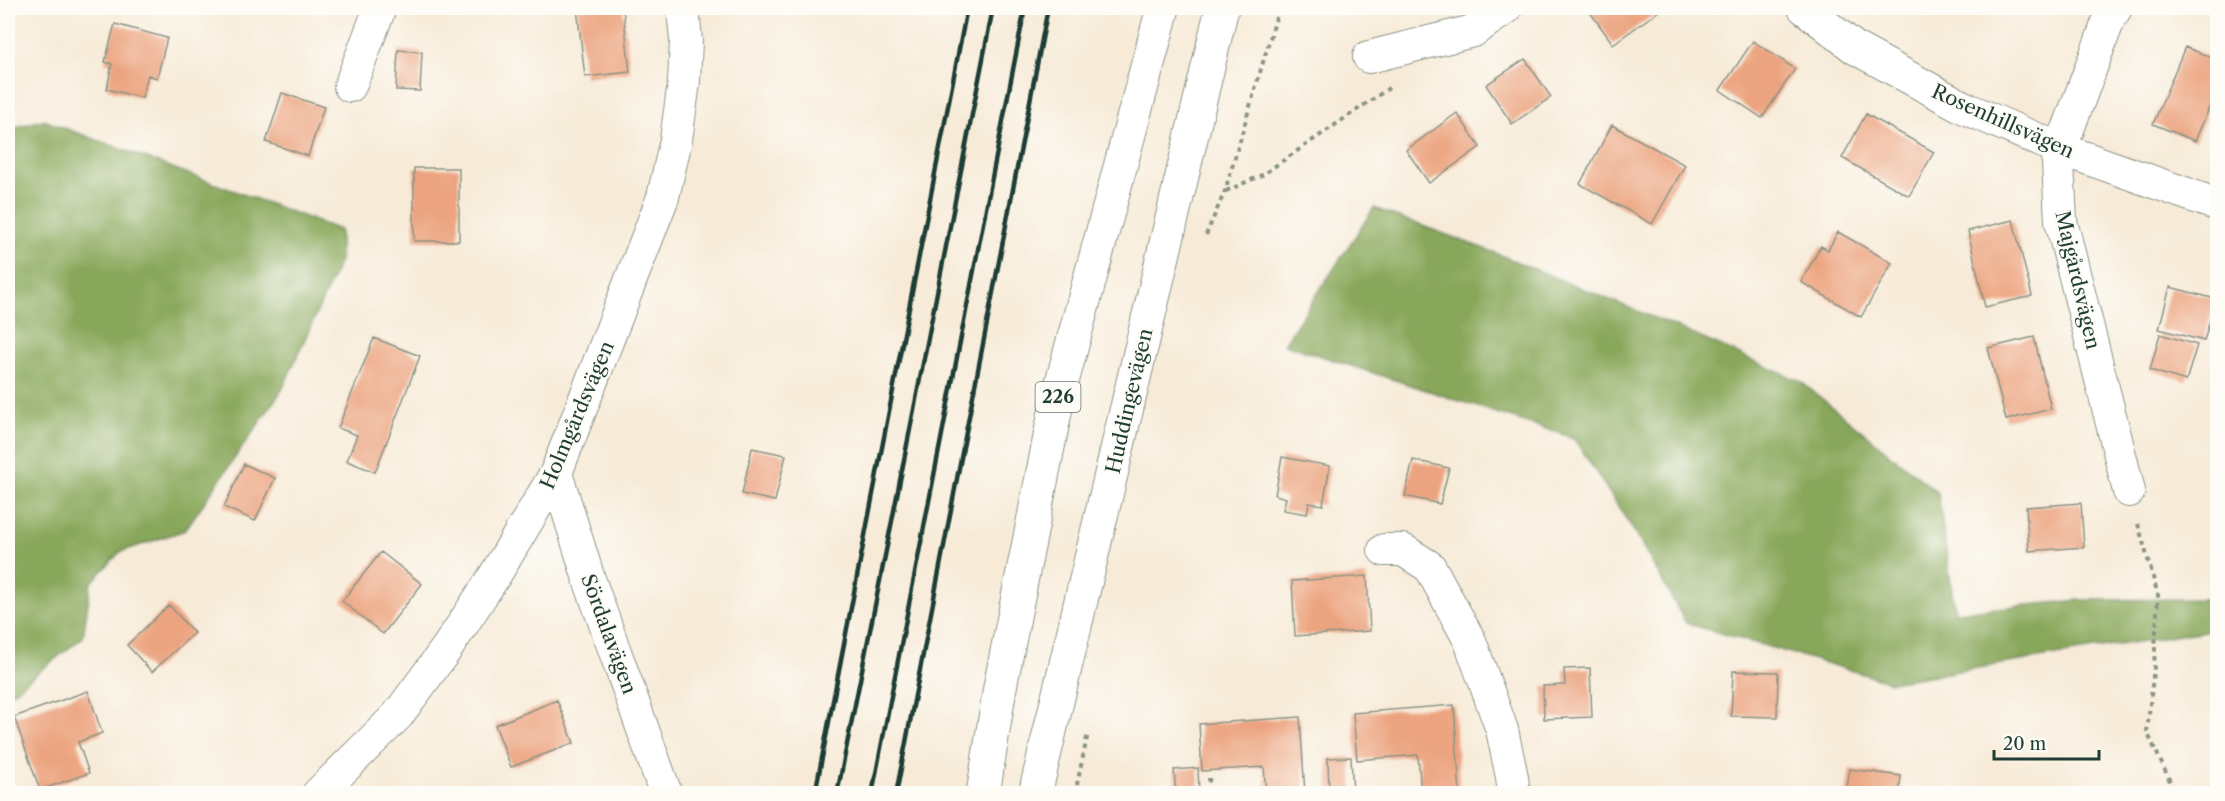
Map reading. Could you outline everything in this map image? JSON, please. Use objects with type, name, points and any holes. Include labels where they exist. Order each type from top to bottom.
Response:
[{"type":"main road","name":"226","points":[[983,794],[1000,687],[1058,397],[1163,8]]},
{"type":"main road","name":"Huddingevägen","points":[[1035,794],[1222,8]]},
{"type":"street","points":[[350,86],[380,8]]},
{"type":"street","name":"Holmgårdsvägen","points":[[318,794],[397,716],[447,648],[483,593],[556,473],[663,197],[676,140],[684,82],[686,41],[683,8]]},
{"type":"street","points":[[1369,57],[1473,31],[1506,8]]},
{"type":"street","name":"Rosenhillsvägen","points":[[1804,8],[1855,48],[1964,107],[2055,147],[2217,205]]},
{"type":"street","points":[[2055,147],[2067,132],[2108,22],[2116,8]]},
{"type":"street","name":"Majgårdsvägen","points":[[2055,147],[2061,221],[2129,491]]},
{"type":"street","name":"Sördalavägen","points":[[556,473],[590,579],[666,794]]},
{"type":"street","points":[[1384,550],[1403,550],[1430,567],[1470,641],[1502,730],[1514,794]]},
{"type":"path","points":[[1204,241],[1225,191],[1279,8]]},
{"type":"path","points":[[1225,191],[1262,175],[1394,85],[1369,57]]},
{"type":"path","points":[[2129,491],[2158,595],[2147,732],[2176,794]]},
{"type":"path","points":[[1076,794],[1090,726]]},
{"type":"path","points":[[1209,778],[1210,794]]},
{"type":"green space","points":[[43,120],[340,230],[340,261],[282,390],[185,530],[120,552],[91,583],[83,637],[8,696],[8,129]]},
{"type":"green space","points":[[1374,208],[1493,252],[1662,321],[1800,381],[1938,493],[1955,612],[2081,600],[2217,599],[2217,629],[1891,682],[1686,623],[1634,531],[1574,438],[1284,344]]},
{"type":"building","points":[[577,8],[623,8],[630,72],[585,77]]},
{"type":"building","points":[[1587,8],[1663,8],[1613,44]]},
{"type":"building","points":[[115,24],[167,38],[157,78],[148,75],[142,98],[107,89],[112,64],[105,62]]},
{"type":"building","points":[[1753,41],[1795,69],[1762,118],[1720,90]]},
{"type":"building","points":[[2185,47],[2218,60],[2218,87],[2195,141],[2153,124]]},
{"type":"building","points":[[398,50],[422,52],[420,91],[396,90]]},
{"type":"building","points":[[1525,59],[1551,97],[1512,124],[1486,85]]},
{"type":"building","points":[[282,93],[324,107],[308,156],[266,142]]},
{"type":"building","points":[[1457,113],[1480,147],[1429,183],[1406,150]]},
{"type":"building","points":[[1866,114],[1934,152],[1909,196],[1842,158]]},
{"type":"building","points":[[1612,125],[1685,165],[1652,224],[1580,184]]},
{"type":"building","points":[[414,168],[459,168],[459,241],[414,241]]},
{"type":"building","points":[[2013,220],[2032,296],[1985,307],[1968,231]]},
{"type":"building","points":[[1838,232],[1892,263],[1861,317],[1801,282],[1821,246],[1828,250]]},
{"type":"building","points":[[2170,287],[2216,299],[2204,341],[2159,329]]},
{"type":"building","points":[[2160,334],[2197,345],[2186,381],[2150,370]]},
{"type":"building","points":[[2034,337],[2051,409],[2006,420],[1988,348]]},
{"type":"building","points":[[374,338],[420,356],[375,472],[347,461],[357,435],[338,428]]},
{"type":"building","points":[[752,448],[786,455],[775,501],[742,494]]},
{"type":"building","points":[[1282,457],[1330,466],[1323,505],[1309,503],[1307,514],[1283,510],[1286,498],[1275,495]]},
{"type":"building","points":[[1413,460],[1449,468],[1440,504],[1405,496]]},
{"type":"building","points":[[244,464],[275,478],[255,521],[224,507]]},
{"type":"building","points":[[2081,503],[2084,547],[2029,551],[2026,507]]},
{"type":"building","points":[[381,552],[422,584],[383,634],[342,601]]},
{"type":"building","points":[[1367,576],[1370,631],[1295,636],[1292,581]]},
{"type":"building","points":[[169,605],[194,633],[152,672],[127,645]]},
{"type":"building","points":[[1590,668],[1592,717],[1544,719],[1543,686],[1565,685],[1564,669]]},
{"type":"building","points":[[1733,671],[1778,672],[1777,717],[1731,716]]},
{"type":"building","points":[[88,691],[102,733],[78,742],[89,773],[40,790],[14,717]]},
{"type":"building","points":[[557,700],[574,743],[511,767],[495,725]]},
{"type":"building","points":[[1454,705],[1460,794],[1421,794],[1418,755],[1357,760],[1353,713]]},
{"type":"building","points":[[1300,717],[1305,794],[1266,794],[1264,767],[1202,771],[1199,724]]},
{"type":"building","points":[[1351,757],[1353,794],[1329,794],[1328,758]]},
{"type":"building","points":[[1198,768],[1199,794],[1176,794],[1174,770]]},
{"type":"building","points":[[1850,769],[1901,776],[1899,794],[1846,794]]},
{"type":"railway","points":[[815,794],[967,8]]},
{"type":"railway","points":[[837,794],[993,8]]},
{"type":"railway","points":[[872,794],[1025,8]]},
{"type":"railway","points":[[896,794],[1048,8]]}]
